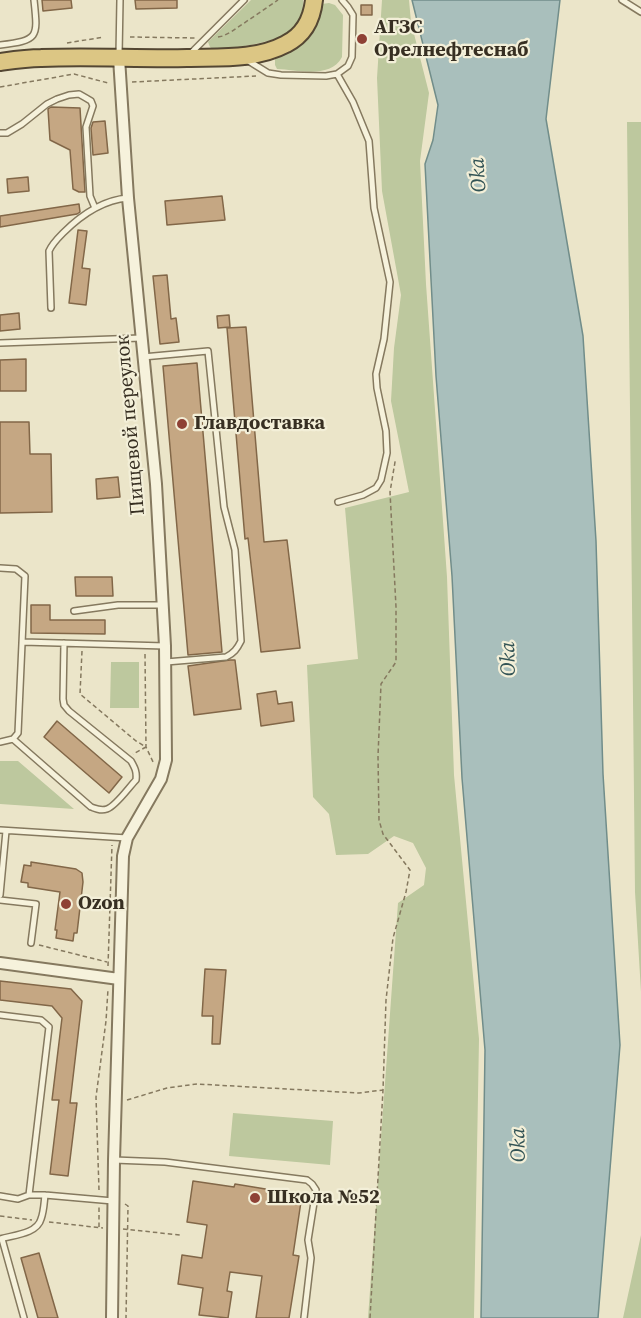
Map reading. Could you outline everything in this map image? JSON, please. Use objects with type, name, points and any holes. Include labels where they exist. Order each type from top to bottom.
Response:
[{"type":"highway","points":[[0,62],[40,58],[241,56],[267,51],[286,44],[300,34],[308,23],[314,0]]},
{"type":"street","name":"Пищевой переулок","points":[[112,1318],[123,856],[128,838],[161,779],[166,760],[166,662],[156,484],[128,198],[119,58]]},
{"type":"street","points":[[0,963],[119,979]]},
{"type":"lane","points":[[0,45],[23,42],[32,36],[37,27],[34,0]]},
{"type":"lane","name":"Пищевой переулок","points":[[119,58],[120,0]]},
{"type":"lane","points":[[186,58],[244,0]]},
{"type":"lane","points":[[241,56],[268,73],[326,76],[337,74],[348,66],[352,57],[353,15],[342,0]]},
{"type":"lane","points":[[622,0],[641,12]]},
{"type":"lane","points":[[337,74],[353,102],[369,141],[374,208],[390,282],[384,339],[376,374],[386,431],[387,453],[381,480],[376,488],[363,495],[338,502]]},
{"type":"lane","points":[[0,133],[8,133],[15,129],[57,99],[80,94],[91,101],[93,106],[87,136],[90,196],[95,208]]},
{"type":"lane","points":[[51,308],[49,251],[52,244],[75,222],[95,208],[115,200],[128,198]]},
{"type":"lane","points":[[0,343],[141,338]]},
{"type":"lane","points":[[143,357],[208,351],[224,507],[235,550],[241,641],[237,650],[226,657],[166,662]]},
{"type":"lane","points":[[0,568],[16,569],[25,576],[18,733],[13,740],[0,742]]},
{"type":"lane","points":[[74,611],[118,604],[162,605]]},
{"type":"lane","points":[[23,642],[165,646]]},
{"type":"lane","points":[[13,740],[92,807],[100,810],[112,806],[136,780],[136,768],[131,761],[64,705],[64,643]]},
{"type":"lane","points":[[0,895],[3,831],[128,838]]},
{"type":"lane","points":[[0,900],[36,904],[31,944]]},
{"type":"lane","points":[[0,1015],[41,1020],[48,1027],[29,1195]]},
{"type":"lane","points":[[114,1161],[165,1162],[307,1180],[312,1184],[316,1190],[308,1240],[310,1258],[304,1318]]},
{"type":"lane","points":[[0,1196],[18,1199],[29,1195],[45,1195],[116,1202]]},
{"type":"lane","points":[[24,1318],[1,1239],[38,1226],[41,1221],[45,1195]]},
{"type":"path","points":[[131,82],[268,73]]},
{"type":"path","points":[[0,87],[74,74],[108,83]]},
{"type":"path","points":[[370,1318],[386,1000],[393,938],[410,870],[383,834],[379,820],[378,756],[381,684],[396,662],[396,607],[390,492],[395,462],[387,453]]},
{"type":"path","points":[[83,644],[80,694],[146,747],[127,758]]},
{"type":"path","points":[[31,944],[108,962]]},
{"type":"path","points":[[123,1102],[166,1088],[197,1084],[358,1093],[383,1090]]},
{"type":"path","points":[[116,1202],[128,1206],[126,1318]]},
{"type":"path","points":[[0,1216],[180,1235]]},
{"type":"green space","points":[[251,0],[303,0],[300,21],[289,32],[269,41],[214,51],[208,42]]},
{"type":"green space","points":[[382,0],[409,0],[411,22],[429,93],[420,161],[426,284],[447,577],[454,775],[479,1039],[474,1318],[368,1318],[398,903],[424,885],[426,868],[413,843],[394,836],[368,854],[336,855],[329,814],[313,797],[307,665],[358,659],[345,508],[409,492],[391,401],[394,348],[401,295],[382,191],[377,78]]},
{"type":"green space","points":[[322,4],[335,5],[343,15],[342,57],[337,64],[322,71],[313,72],[277,69],[275,59],[306,42],[313,32]]},
{"type":"green space","points":[[627,122],[641,122],[641,992],[635,892]]},
{"type":"green space","points":[[111,662],[139,662],[139,708],[110,708]]},
{"type":"green space","points":[[0,761],[18,761],[74,809],[0,804]]},
{"type":"green space","points":[[233,1113],[333,1121],[330,1165],[229,1156]]},
{"type":"green space","points":[[641,1235],[641,1318],[623,1318]]},
{"type":"water","name":"Oka","points":[[412,0],[560,0],[546,119],[583,336],[596,541],[603,774],[620,1045],[598,1318],[481,1318],[485,1050],[462,778],[452,576],[436,376],[425,164],[433,140],[438,105]]},
{"type":"building","points":[[42,0],[71,0],[72,8],[43,11]]},
{"type":"building","points":[[135,0],[177,0],[177,8],[136,9]]},
{"type":"building","points":[[361,5],[372,5],[372,15],[361,15]]},
{"type":"building","points":[[51,107],[80,108],[85,192],[73,189],[70,150],[50,140],[48,109]]},
{"type":"building","points":[[105,121],[108,153],[93,155],[91,128],[93,122]]},
{"type":"building","points":[[28,177],[29,191],[8,193],[7,179]]},
{"type":"building","points":[[222,196],[225,220],[167,225],[165,201]]},
{"type":"building","points":[[79,204],[80,212],[77,214],[0,227],[0,216]]},
{"type":"building","points":[[78,230],[87,231],[82,268],[90,269],[86,305],[69,303]]},
{"type":"building","points":[[167,275],[171,319],[176,318],[179,342],[160,344],[153,276]]},
{"type":"building","points":[[19,313],[20,329],[0,331],[0,315]]},
{"type":"building","points":[[229,315],[230,327],[218,328],[217,316]]},
{"type":"building","points":[[246,327],[264,542],[287,540],[300,648],[261,652],[248,538],[245,539],[227,328]]},
{"type":"building","points":[[26,359],[26,391],[0,391],[0,360]]},
{"type":"building","points":[[197,363],[222,652],[188,655],[163,366]]},
{"type":"building","points":[[0,422],[29,422],[30,454],[51,454],[52,512],[0,513]]},
{"type":"building","points":[[118,477],[120,497],[97,499],[96,479]]},
{"type":"building","points":[[75,577],[112,577],[113,596],[76,596]]},
{"type":"building","points":[[31,605],[50,605],[50,620],[105,620],[105,634],[31,633]]},
{"type":"building","points":[[235,660],[241,709],[194,715],[188,666]]},
{"type":"building","points":[[276,691],[278,704],[292,702],[294,721],[261,726],[257,694]]},
{"type":"building","points":[[57,721],[122,777],[109,793],[44,737]]},
{"type":"building","points":[[31,862],[76,869],[82,873],[77,933],[74,933],[73,941],[56,938],[60,892],[28,887],[28,883],[21,882],[24,865],[31,866]]},
{"type":"building","points":[[205,969],[226,970],[220,1044],[212,1044],[213,1016],[202,1016]]},
{"type":"building","points":[[0,981],[71,989],[82,1001],[70,1103],[77,1103],[68,1176],[50,1174],[59,1100],[52,1100],[62,1018],[52,1006],[0,1000]]},
{"type":"building","points":[[193,1181],[234,1187],[235,1184],[302,1195],[293,1255],[299,1256],[289,1318],[256,1318],[262,1276],[230,1272],[227,1291],[232,1292],[228,1318],[199,1315],[203,1288],[178,1284],[182,1255],[202,1258],[207,1225],[187,1222]]},
{"type":"building","points":[[39,1253],[58,1318],[38,1318],[21,1258]]},
{"type":"place","name":"АГЗС Орелнефтеснаб","points":[[362,39]]},
{"type":"place","name":"Главдоставка","points":[[182,424]]},
{"type":"place","name":"Ozon","points":[[66,904]]},
{"type":"place","name":"Школа №52","points":[[255,1198]]}]
